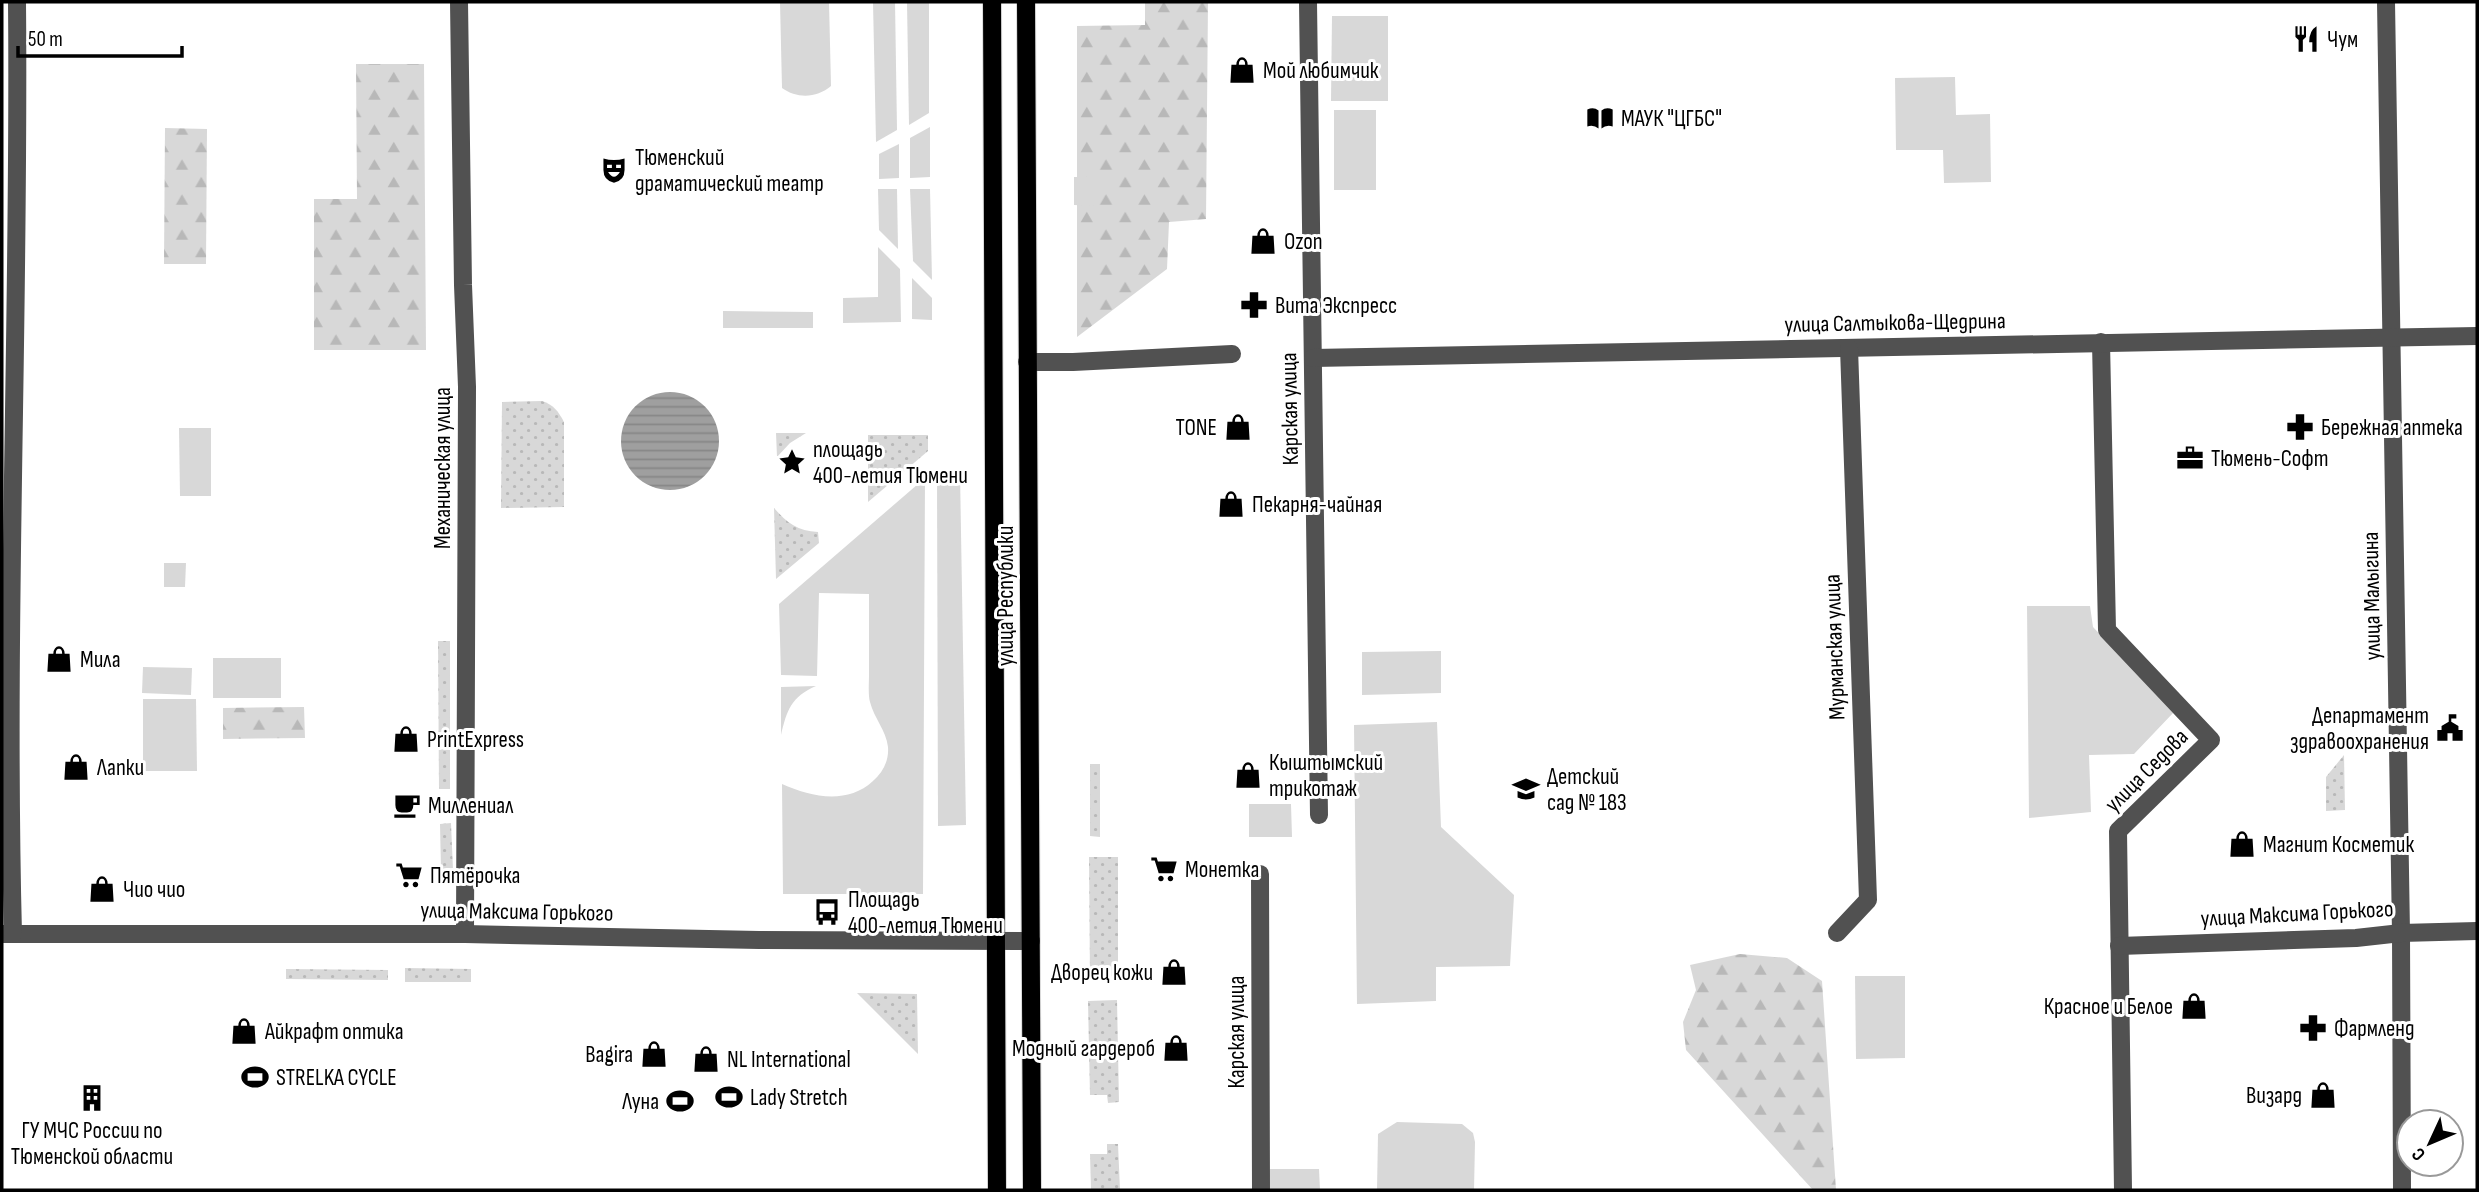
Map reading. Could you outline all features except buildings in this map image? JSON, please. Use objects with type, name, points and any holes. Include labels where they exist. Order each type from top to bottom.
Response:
[{"type":"main road","name":"улица Республики","points":[[992,2],[997,1190]]},
{"type":"main road","name":"улица Республики","points":[[1026,2],[1032,1190]]},
{"type":"street","points":[[8,934],[17,2]]},
{"type":"street","name":"Механическая улица","points":[[458,2],[467,387],[465,934]]},
{"type":"street","name":"Карская улица","points":[[1308,2],[1319,815]]},
{"type":"street","name":"улица Малыгина","points":[[2386,2],[2402,933],[2402,1190]]},
{"type":"street","name":"улица Салтыкова-Щедрина","points":[[1313,358],[2477,336]]},
{"type":"street","name":"улица Седова","points":[[2101,342],[2107,630],[2211,740],[2118,831],[2123,1190]]},
{"type":"street","name":"Мурманская улица","points":[[1837,933],[1868,900],[1849,348]]},
{"type":"street","points":[[1027,362],[1232,354]]},
{"type":"street","name":"Карская улица","points":[[1260,874],[1261,1190]]},
{"type":"street","name":"улица Максима Горького","points":[[2119,946],[2477,931]]},
{"type":"street","name":"улица Максима Горького","points":[[8,934],[465,934],[1031,941]]},
{"type":"green space","points":[[780,2],[829,2],[831,86],[820,93],[807,96],[782,88]]},
{"type":"green space","points":[[873,2],[895,2],[897,130],[876,142]]},
{"type":"green space","points":[[907,2],[929,2],[929,113],[909,125]]},
{"type":"green space","points":[[1145,2],[1208,2],[1206,219],[1169,222],[1167,269],[1077,337],[1077,26],[1145,25]]},
{"type":"green space","points":[[1332,16],[1388,16],[1388,101],[1331,101]]},
{"type":"green space","points":[[356,64],[424,64],[426,350],[314,350],[314,199],[357,199]]},
{"type":"green space","points":[[1955,77],[1956,115],[1990,114],[1991,182],[1944,183],[1943,150],[1896,150],[1895,78]]},
{"type":"green space","points":[[1334,110],[1376,110],[1376,190],[1334,190]]},
{"type":"green space","points":[[930,127],[930,177],[910,178],[910,138]]},
{"type":"green space","points":[[165,128],[207,129],[206,264],[164,264]]},
{"type":"green space","points":[[899,144],[899,178],[879,179],[879,154]]},
{"type":"green space","points":[[1074,177],[1098,177],[1097,206],[1074,205]]},
{"type":"green space","points":[[878,189],[897,189],[898,249],[879,230]]},
{"type":"green space","points":[[910,189],[930,189],[932,280],[913,261]]},
{"type":"green space","points":[[878,247],[900,269],[901,322],[843,323],[843,298],[878,297]]},
{"type":"green space","points":[[912,278],[932,298],[932,320],[912,319]]},
{"type":"green space","points":[[723,311],[813,312],[813,328],[723,328]]},
{"type":"green space","points":[[542,401],[550,404],[564,422],[564,507],[501,508],[502,402]]},
{"type":"green space","points":[[179,428],[211,428],[211,496],[180,496]]},
{"type":"green space","points":[[776,433],[806,433],[790,443],[777,457]]},
{"type":"green space","points":[[868,435],[928,435],[928,451],[868,502]]},
{"type":"green space","points":[[937,473],[960,473],[966,825],[938,826]]},
{"type":"green space","points":[[925,478],[923,894],[783,894],[782,784],[817,795],[840,796],[852,793],[863,789],[880,774],[885,766],[888,747],[869,699],[869,594],[819,593],[817,676],[781,675],[779,604]]},
{"type":"green space","points":[[774,508],[793,525],[818,532],[819,543],[776,579]]},
{"type":"green space","points":[[164,563],[186,563],[185,587],[164,587]]},
{"type":"green space","points":[[2027,606],[2090,606],[2093,627],[2174,712],[2134,754],[2089,755],[2091,812],[2029,818]]},
{"type":"green space","points":[[438,641],[450,641],[450,789],[439,789]]},
{"type":"green space","points":[[1441,651],[1441,693],[1362,695],[1362,652]]},
{"type":"green space","points":[[213,658],[281,658],[281,698],[213,698]]},
{"type":"green space","points":[[143,667],[192,668],[191,695],[142,693]]},
{"type":"green space","points":[[816,686],[791,705],[781,735],[781,687]]},
{"type":"green space","points":[[143,699],[196,699],[197,771],[143,771]]},
{"type":"green space","points":[[304,707],[305,738],[223,739],[223,708]]},
{"type":"green space","points":[[1437,722],[1441,827],[1514,895],[1510,966],[1436,967],[1436,1001],[1357,1004],[1354,725]]},
{"type":"green space","points":[[2344,755],[2345,810],[2326,811],[2326,777]]},
{"type":"green space","points":[[1090,764],[1100,764],[1100,837],[1090,836]]},
{"type":"green space","points":[[1249,804],[1291,804],[1292,837],[1249,837]]},
{"type":"green space","points":[[451,823],[453,870],[441,871],[440,824]]},
{"type":"green space","points":[[1089,857],[1118,857],[1118,981],[1090,981]]},
{"type":"green space","points":[[1740,954],[1787,958],[1822,981],[1836,1190],[1813,1190],[1686,1050],[1683,1022],[1696,990],[1690,965]]},
{"type":"green space","points":[[405,968],[471,969],[471,982],[405,982]]},
{"type":"green space","points":[[286,969],[388,970],[388,980],[286,979]]},
{"type":"green space","points":[[1855,976],[1905,976],[1905,1058],[1856,1059]]},
{"type":"green space","points":[[857,993],[917,994],[918,1054]]},
{"type":"green space","points":[[1117,1000],[1119,1102],[1108,1103],[1107,1095],[1090,1095],[1088,1001]]},
{"type":"green space","points":[[1397,1122],[1462,1124],[1473,1133],[1474,1190],[1377,1190],[1378,1134]]},
{"type":"green space","points":[[1107,1144],[1118,1144],[1120,1190],[1091,1190],[1090,1154],[1107,1154]]},
{"type":"green space","points":[[1265,1169],[1319,1169],[1320,1190],[1265,1190]]},
{"type":"shaded area","points":[[670,392],[689,396],[705,406],[715,422],[719,441],[715,460],[705,476],[689,486],[670,490],[651,486],[635,476],[625,460],[621,441],[625,422],[635,406],[651,396]]},
{"type":"place","name":"Чум","points":[[2306,39]]},
{"type":"place","name":"Мой любимчик","points":[[1242,70]]},
{"type":"place","name":"МАУК \"ЦГБС\"","points":[[1600,118]]},
{"type":"place","name":"Тюменский драматический театр","points":[[614,170]]},
{"type":"place","name":"Ozon","points":[[1263,241]]},
{"type":"place","name":"Вита Экспресс","points":[[1254,305]]},
{"type":"place","name":"TONE","points":[[1238,427]]},
{"type":"place","name":"Бережная аптека","points":[[2300,427]]},
{"type":"place","name":"Тюмень-Софт","points":[[2190,458]]},
{"type":"place","name":"площадь 400-летия Тюмени","points":[[792,462]]},
{"type":"place","name":"Пекарня-чайная","points":[[1231,504]]},
{"type":"place","name":"Мила","points":[[59,659]]},
{"type":"place","name":"Департамент здравоохранения","points":[[2450,728]]},
{"type":"place","name":"PrintExpress","points":[[406,739]]},
{"type":"place","name":"Лапки","points":[[76,767]]},
{"type":"place","name":"Кыштымский трикотаж","points":[[1248,775]]},
{"type":"place","name":"Детский сад № 183","points":[[1526,789]]},
{"type":"place","name":"Миллениал","points":[[407,805]]},
{"type":"place","name":"Магнит Косметик","points":[[2242,844]]},
{"type":"place","name":"Монетка","points":[[1164,869]]},
{"type":"place","name":"Пятёрочка","points":[[409,875]]},
{"type":"place","name":"Чио чио","points":[[102,889]]},
{"type":"place","name":"Площадь 400-летия Тюмени","points":[[827,912]]},
{"type":"place","name":"Дворец кожи","points":[[1174,972]]},
{"type":"place","name":"Красное и Белое","points":[[2194,1006]]},
{"type":"place","name":"Фармленд","points":[[2313,1028]]},
{"type":"place","name":"Айкрафт оптика","points":[[244,1031]]},
{"type":"place","name":"Модный гардероб","points":[[1176,1048]]},
{"type":"place","name":"Bagira","points":[[654,1054]]},
{"type":"place","name":"NL International","points":[[706,1059]]},
{"type":"place","name":"STRELKA CYCLE","points":[[255,1077]]},
{"type":"place","name":"Визард","points":[[2323,1095]]},
{"type":"place","name":"Lady Stretch","points":[[729,1097]]},
{"type":"place","name":"ГУ МЧС России по Тюменской области","points":[[92,1098]]},
{"type":"place","name":"Луна","points":[[680,1101]]}]
